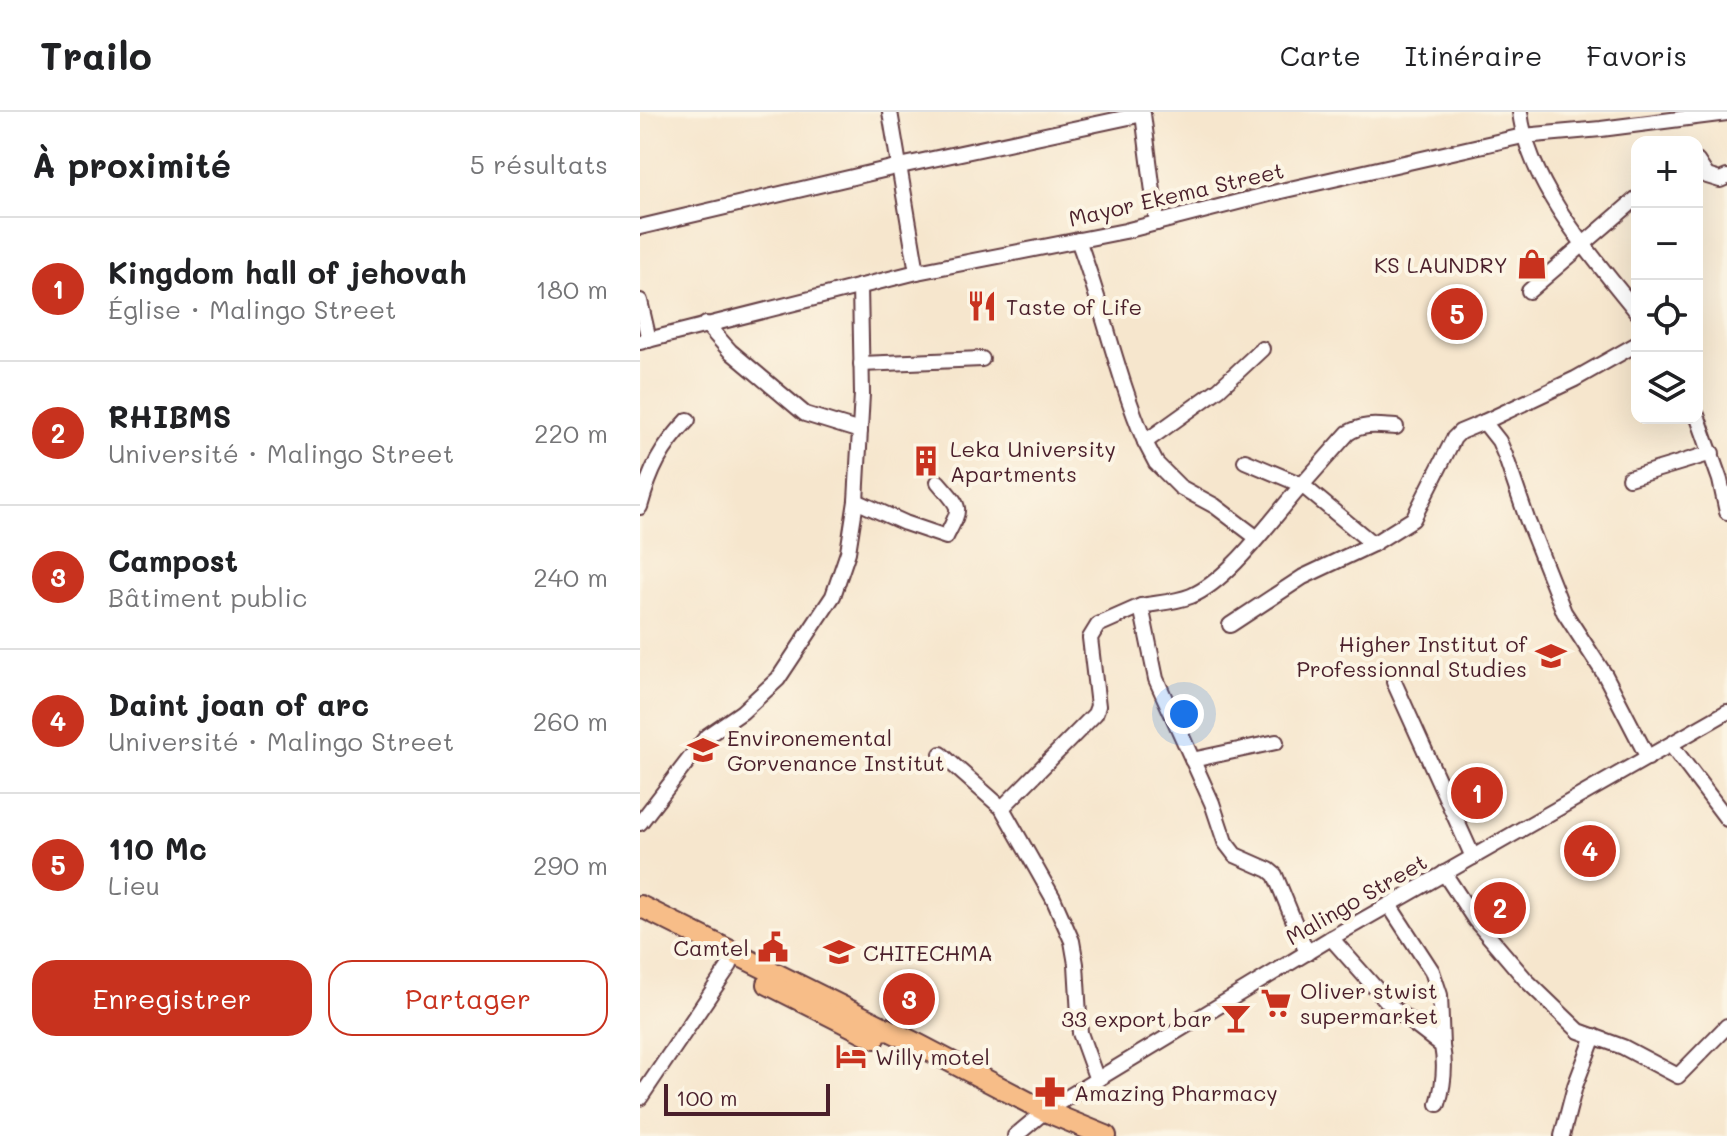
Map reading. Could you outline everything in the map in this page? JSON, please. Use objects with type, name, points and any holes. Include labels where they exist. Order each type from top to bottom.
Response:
[{"type":"highway","points":[[640,906],[856,1012],[1074,1136]]},
{"type":"highway","points":[[640,918],[1039,1115],[1106,1136]]},
{"type":"street","points":[[890,112],[917,272]]},
{"type":"street","points":[[1520,112],[1523,136],[1546,185],[1584,245],[1631,304]]},
{"type":"street","points":[[640,227],[1146,113],[1157,223]]},
{"type":"street","name":"Mayor Ekema Street","points":[[645,341],[917,272],[1157,223],[1523,136],[1607,129],[1727,113]]},
{"type":"street","points":[[1703,170],[1707,176],[1725,182]]},
{"type":"street","points":[[1529,291],[1631,203]]},
{"type":"street","points":[[1078,240],[1123,387],[1156,463],[1180,487],[1215,506],[1256,537]]},
{"type":"street","points":[[640,823],[707,736],[742,712],[778,679],[833,596],[844,567],[856,501],[860,431],[860,286]]},
{"type":"street","points":[[640,301],[645,341]]},
{"type":"street","points":[[706,324],[730,351],[805,414],[860,431]]},
{"type":"street","points":[[1230,625],[1303,577],[1373,544],[1413,519],[1454,438],[1460,432],[1575,379],[1631,347]]},
{"type":"street","points":[[1145,442],[1219,389],[1262,349]]},
{"type":"street","points":[[861,364],[982,359]]},
{"type":"street","points":[[640,507],[655,462],[668,440],[688,420]]},
{"type":"street","points":[[1484,422],[1499,441],[1505,455],[1564,612],[1605,675],[1648,758]]},
{"type":"street","points":[[1701,424],[1724,479],[1727,512]]},
{"type":"street","points":[[1002,808],[1095,714],[1098,706],[1090,638],[1098,625],[1141,606],[1184,599],[1204,589],[1227,571],[1348,433],[1363,425],[1396,427]]},
{"type":"street","points":[[1629,478],[1712,453]]},
{"type":"street","points":[[1245,461],[1302,485],[1373,544]]},
{"type":"street","points":[[856,501],[946,537],[959,506],[938,482]]},
{"type":"street","points":[[1141,606],[1156,679],[1212,803],[1229,850],[1275,875],[1307,953]]},
{"type":"street","points":[[1394,682],[1473,857]]},
{"type":"street","name":"Malingo Street","points":[[1015,1136],[1039,1115],[1331,938],[1727,712]]},
{"type":"street","points":[[1192,760],[1276,742]]},
{"type":"street","points":[[1671,745],[1727,819]]},
{"type":"street","points":[[941,754],[1002,808],[1053,898],[1072,941],[1080,1033],[1097,1080]]},
{"type":"street","points":[[1444,873],[1475,920],[1526,980],[1579,1031],[1623,1047],[1678,1076],[1727,1026]]},
{"type":"street","points":[[1389,905],[1432,971],[1440,995],[1445,1061],[1438,1104]]},
{"type":"street","points":[[1331,938],[1394,1009],[1442,1046]]},
{"type":"street","points":[[640,1098],[730,965]]},
{"type":"street","points":[[1562,1136],[1575,1086],[1594,1036]]},
{"type":"place","name":"KS LAUNDRY","points":[[1532,264]]},
{"type":"place","name":"Taste of Life","points":[[982,306]]},
{"type":"place","name":"110 Mc","points":[[1457,314]]},
{"type":"place","name":"Leka University Apartments","points":[[926,461]]},
{"type":"place","name":"Higher Institut of Professionnal Studies","points":[[1551,656]]},
{"type":"place","name":"Environemental Gorvenance Institut","points":[[703,750]]},
{"type":"place","name":"Kingdom hall of jehovah","points":[[1477,793]]},
{"type":"place","name":"Daint joan of arc","points":[[1590,851]]},
{"type":"place","name":"RHIBMS","points":[[1500,908]]},
{"type":"place","name":"Camtel","points":[[773,947]]},
{"type":"place","name":"CHITECHMA","points":[[839,952]]},
{"type":"place","name":"Campost","points":[[909,999]]},
{"type":"place","name":"Oliver stwist supermarket","points":[[1276,1003]]},
{"type":"place","name":"33 export bar","points":[[1236,1018]]},
{"type":"place","name":"Willy motel","points":[[851,1056]]},
{"type":"place","name":"Amazing Pharmacy","points":[[1050,1092]]}]
